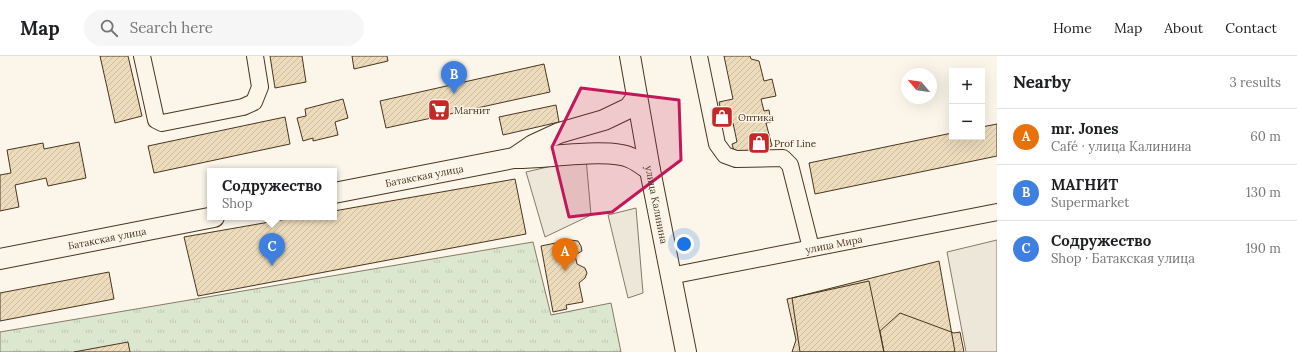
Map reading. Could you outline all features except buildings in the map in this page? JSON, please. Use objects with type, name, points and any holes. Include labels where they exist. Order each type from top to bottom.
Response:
[{"type":"main road","name":"улица Калинина","points":[[630,56],[670,276],[686,352]]},
{"type":"main road","name":"Батакская улица","points":[[514,158],[533,145],[559,133],[604,120],[629,108],[637,97]]},
{"type":"main road","name":"Батакская улица","points":[[337,192],[514,158],[609,153],[630,157],[650,170]]},
{"type":"main road","name":"Батакская улица","points":[[0,259],[207,218]]},
{"type":"street","points":[[142,56],[156,120],[162,123],[243,107],[254,102],[260,87],[254,56]]},
{"type":"street","points":[[699,56],[717,144],[725,155],[736,159],[783,158],[790,165],[811,248]]},
{"type":"street","name":"улица Мира","points":[[670,276],[997,212]]},
{"type":"highlighted area","points":[[581,88],[679,100],[681,160],[612,212],[569,217],[552,147]]},
{"type":"green space","points":[[533,242],[551,315],[611,303],[621,352],[0,352],[0,332]]},
{"type":"shaded area","points":[[586,158],[591,215],[545,237],[526,172]]},
{"type":"shaded area","points":[[636,208],[643,293],[628,298],[608,215]]},
{"type":"shaded area","points":[[997,240],[997,352],[966,352],[947,252]]},
{"type":"place","name":"МАГНИТ","points":[[454,94]]},
{"type":"place","name":"Магнит","points":[[439,110]]},
{"type":"place","name":"Оптика","points":[[722,117]]},
{"type":"place","name":"Prof Line","points":[[759,143]]},
{"type":"place","name":"Содружество","points":[[272,266]]},
{"type":"place","name":"mr. Jones","points":[[565,271]]}]
